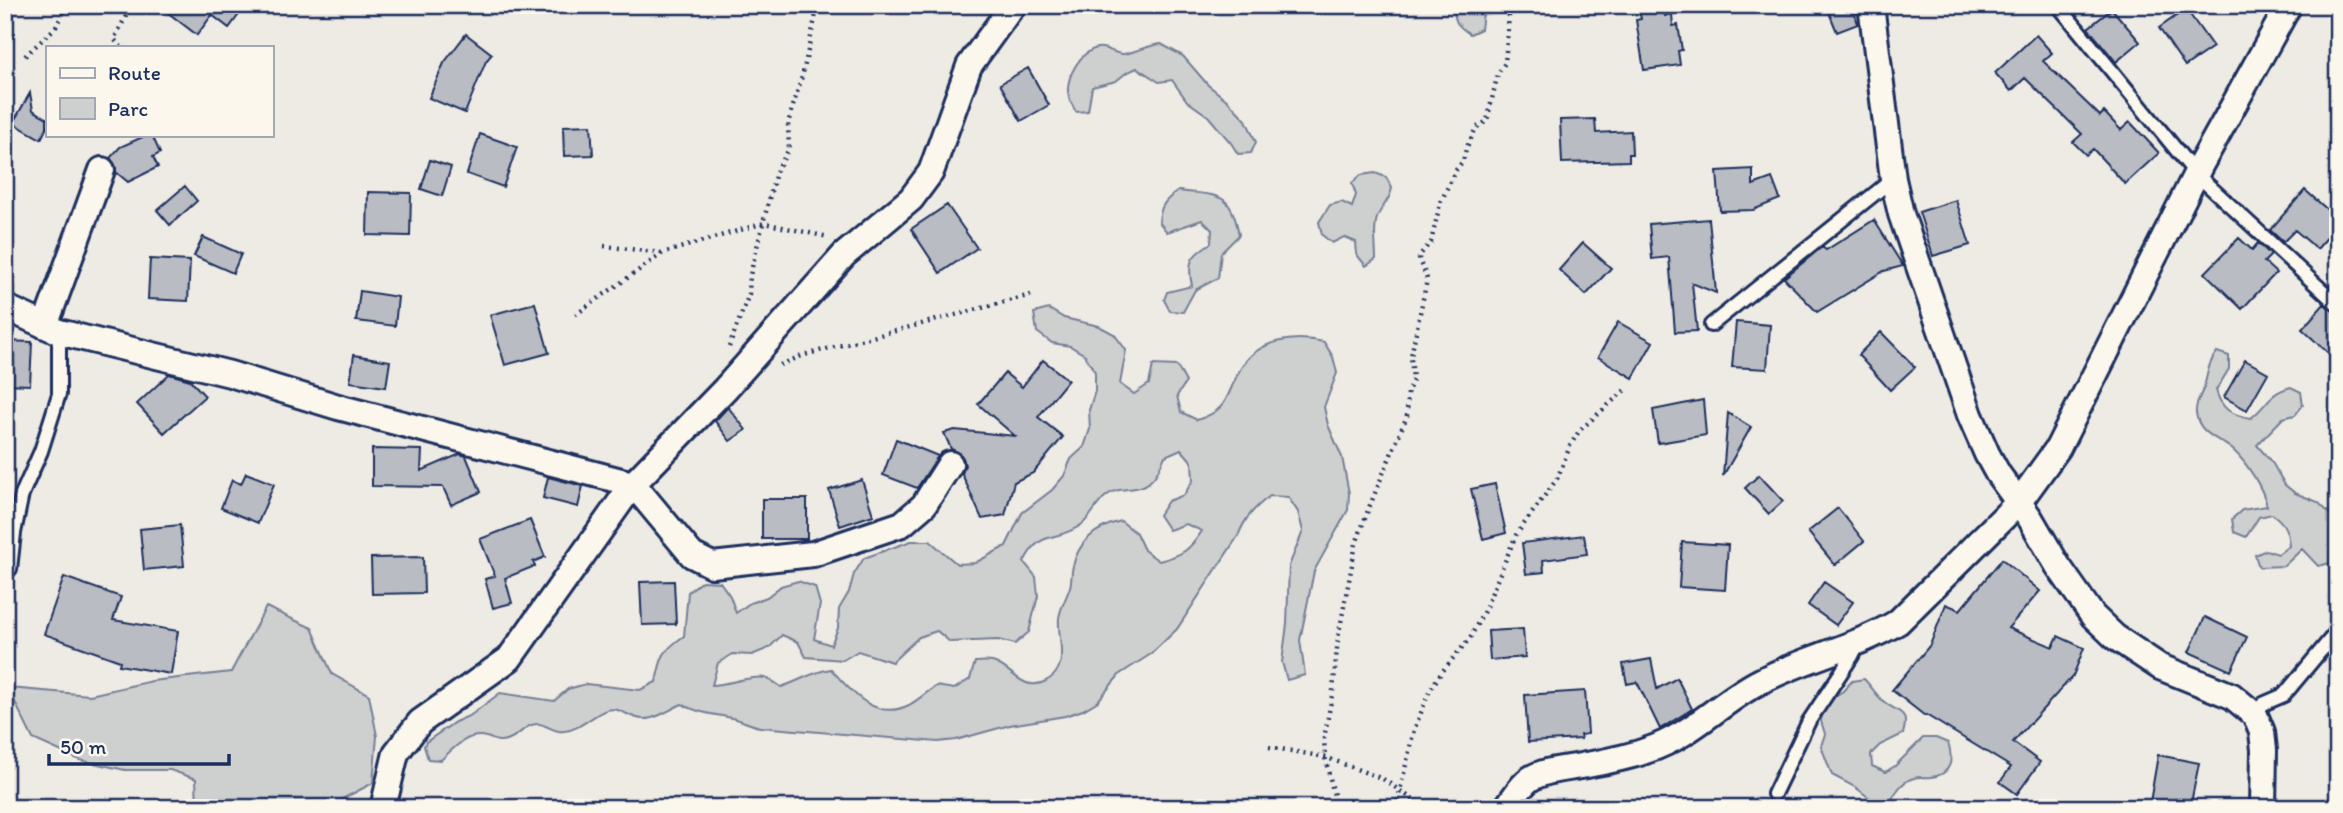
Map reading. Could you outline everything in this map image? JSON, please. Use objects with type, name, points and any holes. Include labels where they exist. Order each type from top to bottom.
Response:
[{"type":"street","points":[[383,808],[396,753],[420,722],[509,659],[633,484],[725,389],[848,252],[911,200],[931,172],[969,66],[1013,5]]},
{"type":"street","points":[[1871,5],[1893,179],[1901,215],[1970,415],[1998,474],[2030,518],[2058,566],[2093,616],[2115,637],[2160,667],[2232,696],[2255,715],[2263,732],[2263,808]]},
{"type":"street","points":[[1506,808],[1522,785],[1532,778],[1546,772],[1648,750],[1688,732],[1758,682],[1858,643],[1898,622],[2019,502],[2058,448],[2196,174],[2290,5]]},
{"type":"street","points":[[52,329],[102,170]]},
{"type":"street","points":[[5,307],[52,329],[230,374],[338,407],[633,484],[692,555],[712,565],[813,554],[902,524],[924,505],[950,464]]},
{"type":"lane","points":[[2058,5],[2196,174],[2338,305]]},
{"type":"lane","points":[[1711,325],[1893,179]]},
{"type":"lane","points":[[10,569],[22,494],[41,450],[59,394],[52,329]]},
{"type":"lane","points":[[2255,715],[2263,704],[2284,695],[2338,630]]},
{"type":"lane","points":[[1774,794],[1809,721],[1858,643]]},
{"type":"path","points":[[24,56],[56,27],[67,5]]},
{"type":"path","points":[[120,46],[114,39],[132,5]]},
{"type":"path","points":[[726,353],[749,294],[750,275],[776,172],[789,149],[788,123],[803,73],[818,5]]},
{"type":"path","points":[[1337,808],[1325,757],[1324,738],[1333,691],[1338,638],[1356,544],[1407,416],[1408,391],[1413,380],[1412,356],[1427,280],[1419,256],[1431,242],[1440,204],[1455,171],[1463,161],[1476,128],[1487,121],[1498,73],[1505,63],[1510,5]]},
{"type":"path","points":[[575,315],[663,253],[764,223],[833,238],[848,252]]},
{"type":"path","points":[[604,246],[663,253]]},
{"type":"path","points":[[770,369],[804,355],[1031,295]]},
{"type":"path","points":[[1396,808],[1414,730],[1430,690],[1470,638],[1516,535],[1557,479],[1579,431],[1625,390]]},
{"type":"path","points":[[1269,747],[1325,757],[1383,779],[1425,808]]},
{"type":"green space","points":[[1456,5],[1484,5],[1481,29],[1470,34],[1462,28],[1455,19]]},
{"type":"green space","points":[[1161,44],[1183,56],[1208,85],[1246,120],[1256,142],[1251,153],[1238,154],[1208,116],[1187,101],[1172,80],[1159,82],[1137,68],[1116,81],[1092,87],[1088,111],[1076,112],[1069,98],[1068,86],[1072,72],[1085,54],[1100,48],[1126,54]]},
{"type":"green space","points":[[1375,173],[1386,177],[1392,188],[1376,223],[1376,259],[1366,266],[1357,255],[1356,242],[1344,237],[1332,243],[1322,235],[1319,222],[1330,205],[1342,202],[1352,207],[1356,195],[1352,183],[1361,175]]},
{"type":"green space","points":[[1178,191],[1213,195],[1227,203],[1236,220],[1239,235],[1221,253],[1218,278],[1195,290],[1183,312],[1170,311],[1164,300],[1167,292],[1192,286],[1190,265],[1194,256],[1211,243],[1212,230],[1202,220],[1167,232],[1159,222],[1162,208]]},
{"type":"green space","points":[[1049,309],[1064,318],[1099,326],[1114,334],[1126,350],[1120,384],[1134,394],[1149,384],[1153,365],[1177,366],[1186,382],[1177,396],[1181,412],[1197,420],[1222,406],[1241,368],[1257,351],[1278,341],[1301,339],[1324,342],[1333,357],[1337,373],[1324,407],[1328,425],[1342,457],[1349,493],[1348,510],[1314,571],[1300,640],[1305,675],[1287,680],[1282,662],[1287,624],[1289,566],[1303,531],[1298,512],[1288,497],[1270,496],[1247,519],[1177,629],[1151,654],[1120,674],[1098,701],[1065,716],[1010,725],[956,740],[938,742],[760,727],[700,712],[682,704],[648,719],[612,709],[570,730],[557,731],[534,724],[503,741],[473,737],[461,742],[441,760],[428,759],[424,746],[426,742],[455,722],[471,715],[500,693],[554,701],[568,689],[586,684],[640,690],[656,682],[664,655],[684,636],[688,592],[702,581],[720,582],[730,596],[736,613],[750,603],[767,597],[781,586],[798,581],[815,587],[820,604],[814,639],[831,645],[838,628],[839,609],[864,558],[911,541],[930,541],[957,564],[975,563],[1006,546],[1022,513],[1052,490],[1064,476],[1071,459],[1084,447],[1090,429],[1089,410],[1095,391],[1095,372],[1085,355],[1070,346],[1052,343],[1037,332],[1034,313]],"holes":[[[1181,449],[1192,462],[1193,480],[1184,495],[1168,501],[1159,515],[1169,530],[1186,524],[1202,531],[1184,551],[1159,561],[1144,550],[1136,533],[1121,521],[1090,536],[1076,557],[1070,587],[1060,614],[1061,662],[1053,676],[1044,682],[1029,684],[999,664],[975,662],[970,679],[954,689],[936,686],[909,705],[885,710],[865,702],[831,669],[781,687],[760,677],[712,685],[718,663],[733,654],[752,655],[769,648],[782,635],[798,642],[806,657],[843,660],[858,651],[892,662],[919,637],[937,631],[950,642],[998,640],[1015,644],[1029,632],[1038,596],[1036,577],[1024,562],[1036,544],[1081,525],[1110,493],[1147,484],[1157,473],[1165,456]]]},
{"type":"green space","points":[[2217,352],[2229,356],[2229,369],[2216,390],[2221,402],[2232,413],[2251,418],[2277,393],[2291,387],[2301,392],[2303,405],[2295,415],[2283,418],[2257,445],[2273,464],[2285,485],[2295,493],[2318,502],[2335,519],[2338,524],[2338,555],[2330,563],[2318,566],[2302,549],[2284,566],[2259,567],[2255,555],[2266,550],[2278,554],[2289,546],[2285,528],[2272,514],[2259,517],[2246,537],[2234,532],[2232,519],[2242,510],[2267,506],[2258,484],[2244,462],[2233,450],[2205,431],[2198,420],[2197,402]]},
{"type":"green space","points":[[266,607],[312,628],[332,674],[369,695],[377,736],[373,783],[325,808],[197,808],[196,779],[170,770],[125,770],[80,760],[33,739],[8,688],[90,695],[152,681],[231,672]]},
{"type":"green space","points":[[1864,679],[1883,701],[1904,716],[1905,720],[1903,734],[1880,745],[1871,754],[1872,766],[1885,772],[1895,766],[1923,738],[1936,738],[1948,743],[1950,749],[1951,761],[1947,770],[1938,776],[1910,779],[1900,787],[1890,802],[1876,803],[1855,787],[1832,775],[1821,746],[1825,734],[1821,721],[1823,708],[1852,681]]},
{"type":"building","points":[[158,5],[246,5],[229,28],[212,15],[197,35]]},
{"type":"building","points":[[1826,5],[1852,5],[1858,24],[1837,32]]},
{"type":"building","points":[[1664,6],[1665,16],[1672,14],[1673,26],[1678,25],[1682,50],[1678,51],[1680,65],[1644,70],[1636,20],[1641,19],[1639,9]]},
{"type":"building","points":[[2112,9],[2140,42],[2116,62],[2088,28]]},
{"type":"building","points":[[2186,9],[2213,47],[2185,66],[2159,28]]},
{"type":"building","points":[[466,34],[492,54],[486,61],[465,113],[429,98],[444,63]]},
{"type":"building","points":[[2036,35],[2052,53],[2043,61],[2100,116],[2104,112],[2121,130],[2130,122],[2159,153],[2125,184],[2093,149],[2086,155],[2073,142],[2082,134],[2025,78],[2011,91],[1995,73]]},
{"type":"building","points":[[1028,68],[1049,105],[1021,121],[1000,84]]},
{"type":"building","points":[[30,93],[33,110],[46,117],[46,129],[41,139],[13,123]]},
{"type":"building","points":[[1595,119],[1596,133],[1631,131],[1632,154],[1629,154],[1629,161],[1562,163],[1560,120]]},
{"type":"building","points":[[591,125],[593,155],[564,156],[563,126]]},
{"type":"building","points":[[480,134],[517,147],[503,187],[467,174]]},
{"type":"building","points":[[145,136],[152,136],[160,153],[153,157],[158,167],[128,182],[116,172],[110,158],[120,147]]},
{"type":"building","points":[[430,160],[451,167],[442,196],[421,189]]},
{"type":"building","points":[[1753,169],[1753,185],[1772,178],[1780,199],[1753,210],[1720,211],[1717,171]]},
{"type":"building","points":[[185,186],[197,201],[170,225],[157,210]]},
{"type":"building","points":[[2305,190],[2338,219],[2338,225],[2317,249],[2295,230],[2283,242],[2270,230]]},
{"type":"building","points":[[368,192],[411,193],[410,236],[367,235]]},
{"type":"building","points":[[1956,200],[1970,245],[1933,256],[1919,212]]},
{"type":"building","points":[[947,205],[977,248],[940,273],[911,229]]},
{"type":"building","points":[[1709,219],[1716,293],[1692,283],[1697,331],[1675,332],[1669,257],[1652,259],[1649,224]]},
{"type":"building","points":[[1874,220],[1903,266],[1884,271],[1817,312],[1784,278],[1822,247],[1826,250]]},
{"type":"building","points":[[203,237],[241,254],[233,273],[194,256]]},
{"type":"building","points":[[2239,238],[2252,250],[2258,243],[2271,255],[2264,262],[2276,273],[2242,309],[2205,273]]},
{"type":"building","points":[[1583,243],[1611,268],[1586,295],[1559,270]]},
{"type":"building","points":[[150,259],[190,261],[188,301],[148,299]]},
{"type":"building","points":[[360,291],[398,297],[395,326],[356,321]]},
{"type":"building","points":[[535,303],[549,353],[505,365],[490,315]]},
{"type":"building","points":[[2324,304],[2338,314],[2338,362],[2302,329]]},
{"type":"building","points":[[1618,322],[1653,342],[1633,378],[1598,357]]},
{"type":"building","points":[[1736,322],[1770,325],[1767,369],[1732,367]]},
{"type":"building","points":[[1881,332],[1915,367],[1890,390],[1858,355]]},
{"type":"building","points":[[5,341],[32,342],[30,385],[5,384]]},
{"type":"building","points":[[354,355],[390,361],[386,387],[350,382]]},
{"type":"building","points":[[1043,360],[1068,380],[1038,417],[1063,437],[1033,473],[1014,482],[1005,515],[982,519],[962,474],[965,465],[963,458],[951,449],[944,433],[955,430],[1015,436],[978,404],[1005,373],[1022,387]]},
{"type":"building","points":[[2245,360],[2268,373],[2247,410],[2224,397]]},
{"type":"building","points":[[169,374],[190,380],[205,396],[164,433],[137,404]]},
{"type":"building","points":[[1703,400],[1706,435],[1658,443],[1653,410]]},
{"type":"building","points":[[728,407],[746,430],[730,441],[715,421]]},
{"type":"building","points":[[1728,413],[1751,427],[1723,476]]},
{"type":"building","points":[[896,439],[938,456],[917,488],[883,475]]},
{"type":"building","points":[[372,449],[422,450],[421,471],[460,454],[466,456],[481,492],[451,505],[443,487],[372,486]]},
{"type":"building","points":[[246,473],[274,484],[258,523],[221,508],[232,480],[241,484]]},
{"type":"building","points":[[1759,475],[1783,501],[1769,514],[1745,488]]},
{"type":"building","points":[[548,477],[583,486],[578,507],[543,498]]},
{"type":"building","points":[[862,480],[873,515],[840,526],[829,490]]},
{"type":"building","points":[[1495,484],[1506,533],[1483,539],[1471,489]]},
{"type":"building","points":[[762,499],[807,499],[807,539],[762,539]]},
{"type":"building","points":[[1838,508],[1864,541],[1835,565],[1808,532]]},
{"type":"building","points":[[530,520],[545,557],[533,562],[535,566],[505,578],[512,603],[493,608],[485,579],[495,576],[480,539]]},
{"type":"building","points":[[180,525],[184,566],[144,570],[140,529]]},
{"type":"building","points":[[1584,535],[1587,554],[1543,560],[1544,572],[1526,574],[1522,543]]},
{"type":"building","points":[[1682,542],[1728,545],[1725,590],[1679,587]]},
{"type":"building","points":[[423,557],[424,593],[372,594],[371,558]]},
{"type":"building","points":[[2002,559],[2040,591],[2008,628],[2053,647],[2058,636],[2084,648],[2073,676],[2013,742],[2040,762],[2017,794],[2000,782],[2011,767],[1925,716],[1892,690],[1930,645],[1946,604],[1960,610]]},
{"type":"building","points":[[64,577],[121,597],[113,620],[178,631],[171,674],[119,665],[120,661],[44,634]]},
{"type":"building","points":[[674,581],[676,624],[642,625],[640,582]]},
{"type":"building","points":[[1824,582],[1853,602],[1836,625],[1808,605]]},
{"type":"building","points":[[2205,617],[2247,637],[2231,671],[2189,652]]},
{"type":"building","points":[[1523,629],[1525,657],[1490,660],[1488,631]]},
{"type":"building","points":[[1651,659],[1657,689],[1677,678],[1692,709],[1660,729],[1637,682],[1627,684],[1623,664]]},
{"type":"building","points":[[1585,691],[1588,734],[1580,735],[1581,739],[1528,742],[1525,695]]},
{"type":"building","points":[[2158,755],[2199,763],[2190,808],[2149,808]]}]
